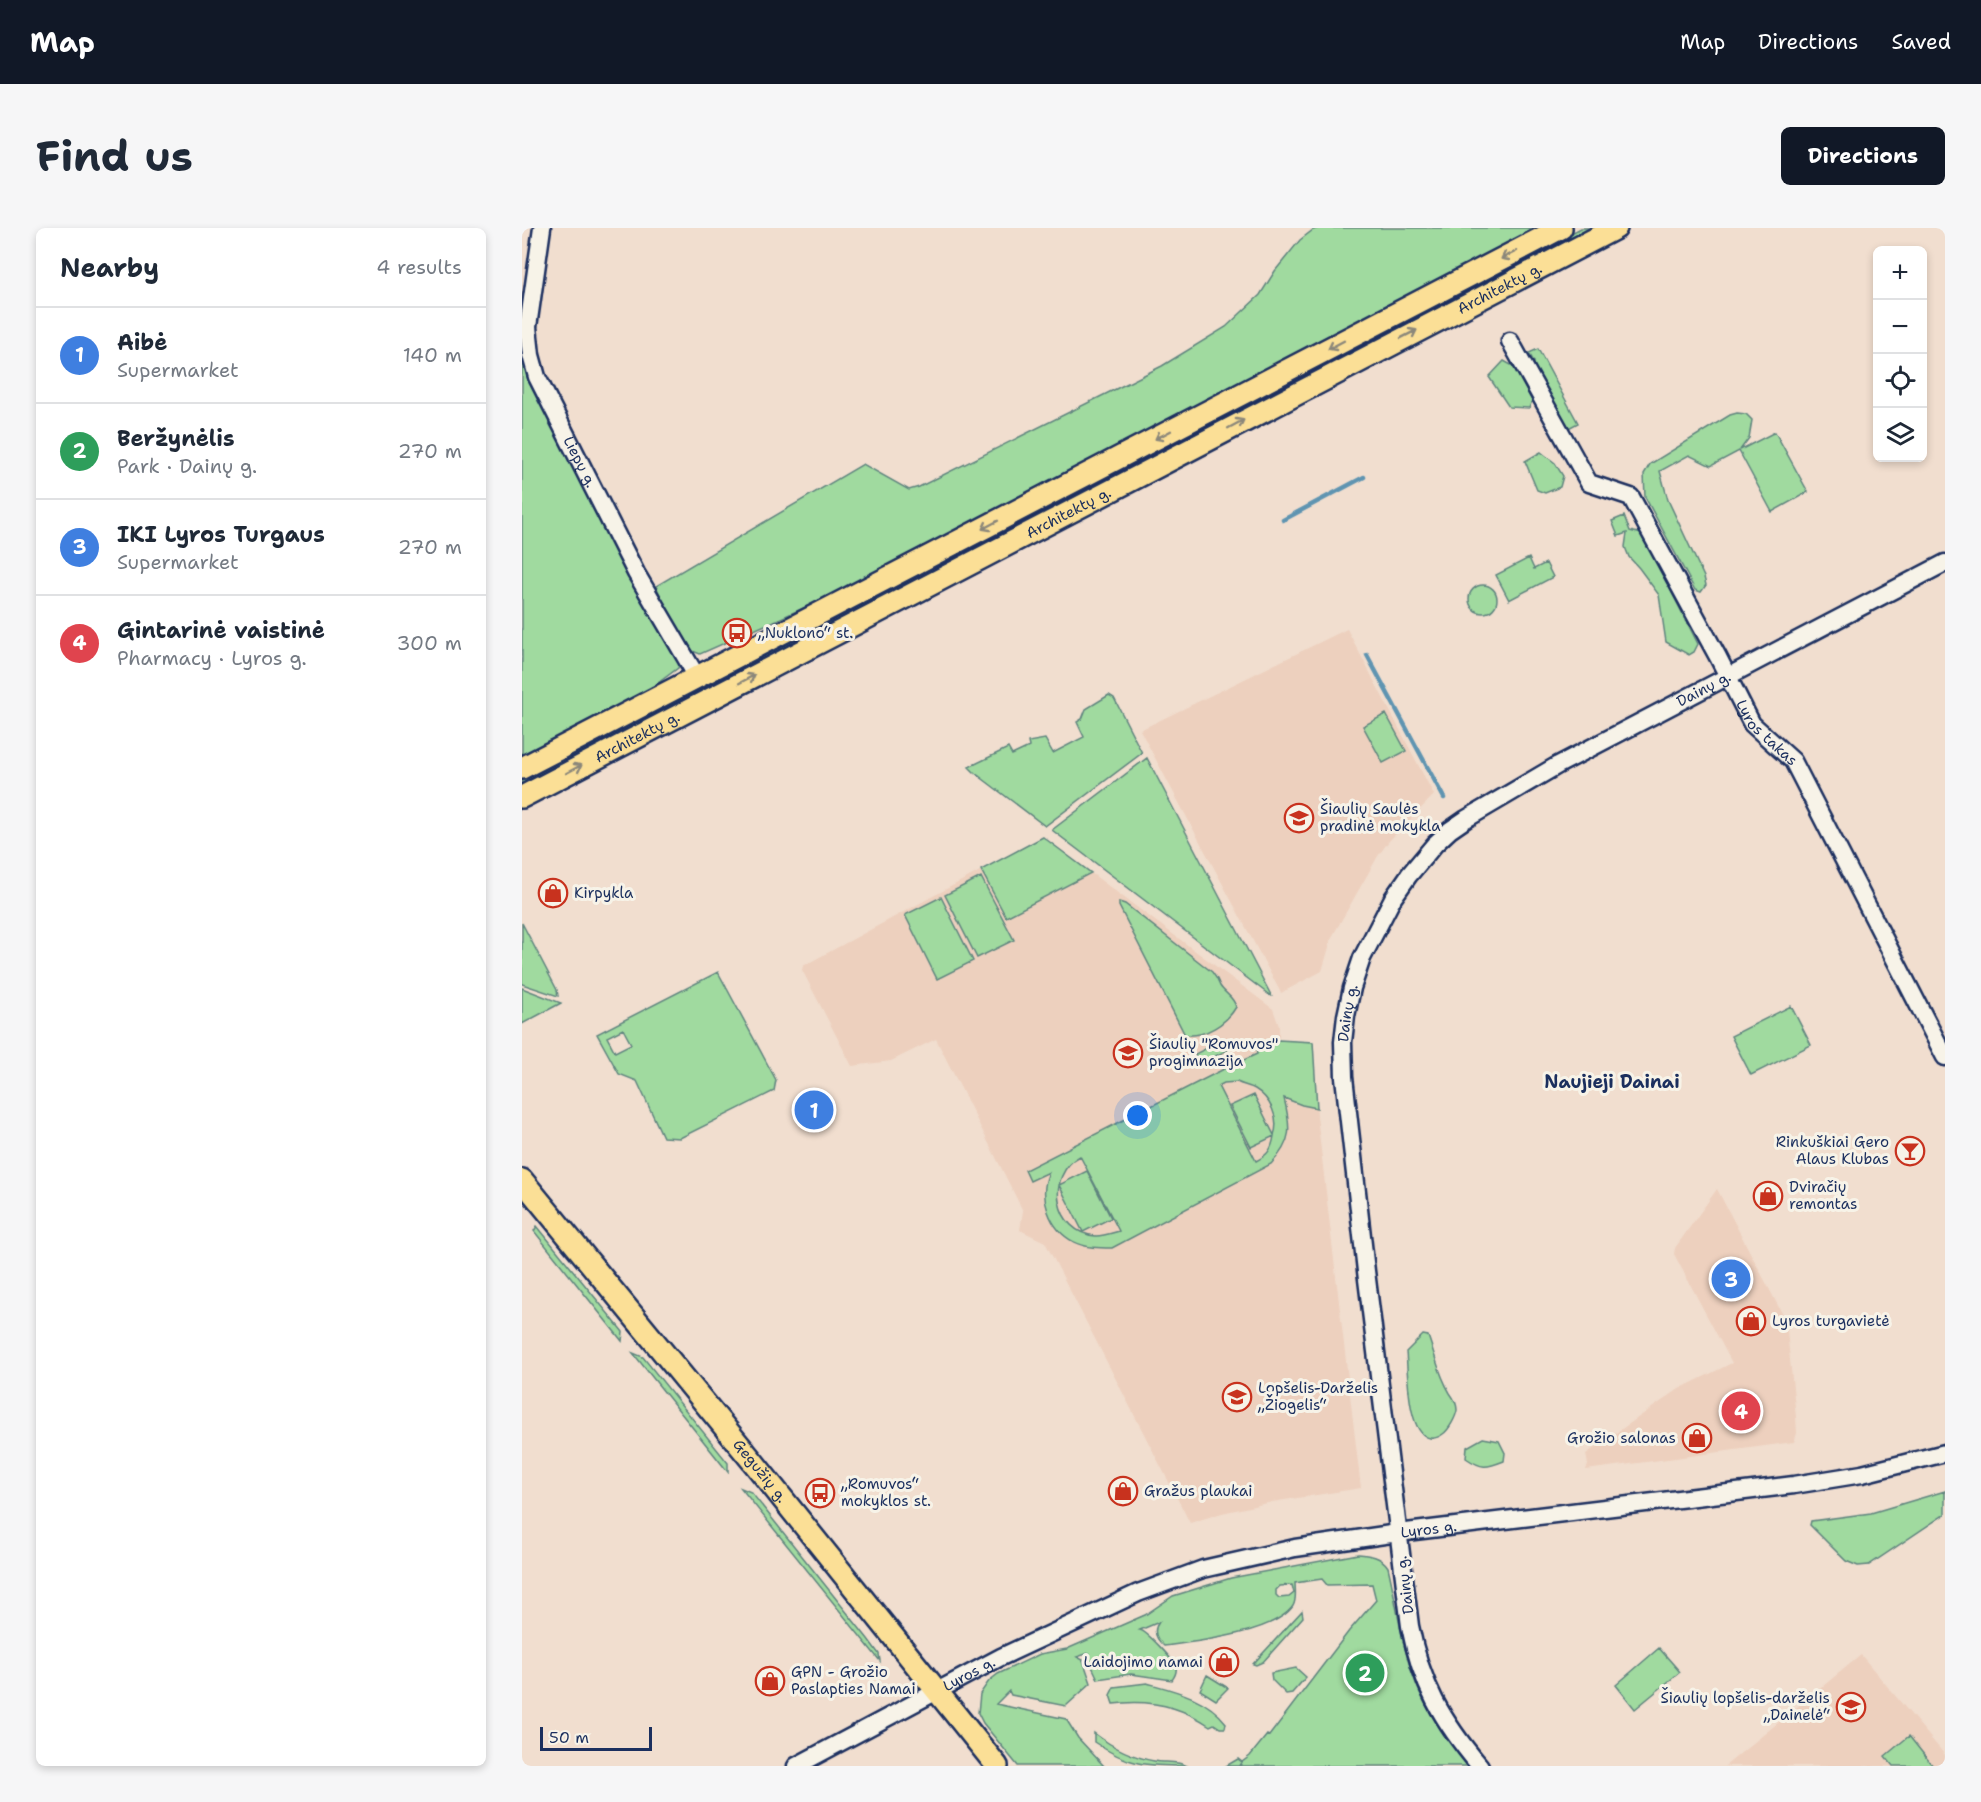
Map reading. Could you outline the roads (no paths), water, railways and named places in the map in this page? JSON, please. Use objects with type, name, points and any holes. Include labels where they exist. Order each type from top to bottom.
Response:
[{"type":"main road","name":"Architektų g.","points":[[522,768],[1561,228]]},
{"type":"main road","name":"Architektų g.","points":[[522,797],[1616,228]]},
{"type":"main road","points":[[926,559],[938,580]]},
{"type":"main road","name":"Gegužių g.","points":[[523,1184],[632,1313],[997,1766]]},
{"type":"street","name":"Liepų g.","points":[[542,228],[528,327],[531,356],[537,377],[636,573],[698,676]]},
{"type":"street","name":"Lyros takas","points":[[1510,341],[1589,483],[1631,497],[1728,675],[1752,724],[1793,760],[1945,1057]]},
{"type":"street","name":"Dainų g.","points":[[1480,1766],[1443,1719],[1432,1698],[1414,1648],[1398,1533],[1344,1077],[1343,1042],[1346,1016],[1362,958],[1393,898],[1409,875],[1450,830],[1497,799],[1558,765],[1945,563]]},
{"type":"street","name":"Lyros g.","points":[[796,1766],[1001,1657],[1072,1623],[1203,1569],[1295,1548],[1398,1533],[1794,1485],[1862,1474],[1945,1453]]},
{"type":"waterway","points":[[1283,520],[1364,477]]},
{"type":"waterway","points":[[1367,655],[1444,798]]},
{"type":"place","name":"„Nuklono“ st.","points":[[737,633]]},
{"type":"place","name":"Šiaulių Saulės pradinė mokykla","points":[[1299,818]]},
{"type":"place","name":"Kirpykla","points":[[553,893]]},
{"type":"place","name":"Šiaulių \"Romuvos\" progimnazija","points":[[1128,1053]]},
{"type":"place","name":"Aibė","points":[[814,1110]]},
{"type":"place","name":"Rinkuškiai Gero Alaus Klubas","points":[[1910,1151]]},
{"type":"place","name":"Dviračių remontas","points":[[1768,1196]]},
{"type":"place","name":"IKI Lyros Turgaus","points":[[1731,1279]]},
{"type":"place","name":"Lyros turgavietė","points":[[1751,1321]]},
{"type":"place","name":"Lopšelis-Darželis „Žiogelis“","points":[[1237,1397]]},
{"type":"place","name":"Gintarinė vaistinė","points":[[1741,1411]]},
{"type":"place","name":"Grožio salonas","points":[[1697,1438]]},
{"type":"place","name":"Gražus plaukai","points":[[1123,1491]]},
{"type":"place","name":"„Romuvos“ mokyklos st.","points":[[820,1493]]},
{"type":"place","name":"Laidojimo namai","points":[[1224,1662]]},
{"type":"place","name":"Beržynėlis","points":[[1365,1673]]},
{"type":"place","name":"GPN - Grožio Paslapties Namai","points":[[770,1681]]},
{"type":"place","name":"Šiaulių lopšelis-darželis „Dainelė“","points":[[1851,1707]]},
{"type":"district","name":"Naujieji Dainai","points":[[1612,1082]]}]
